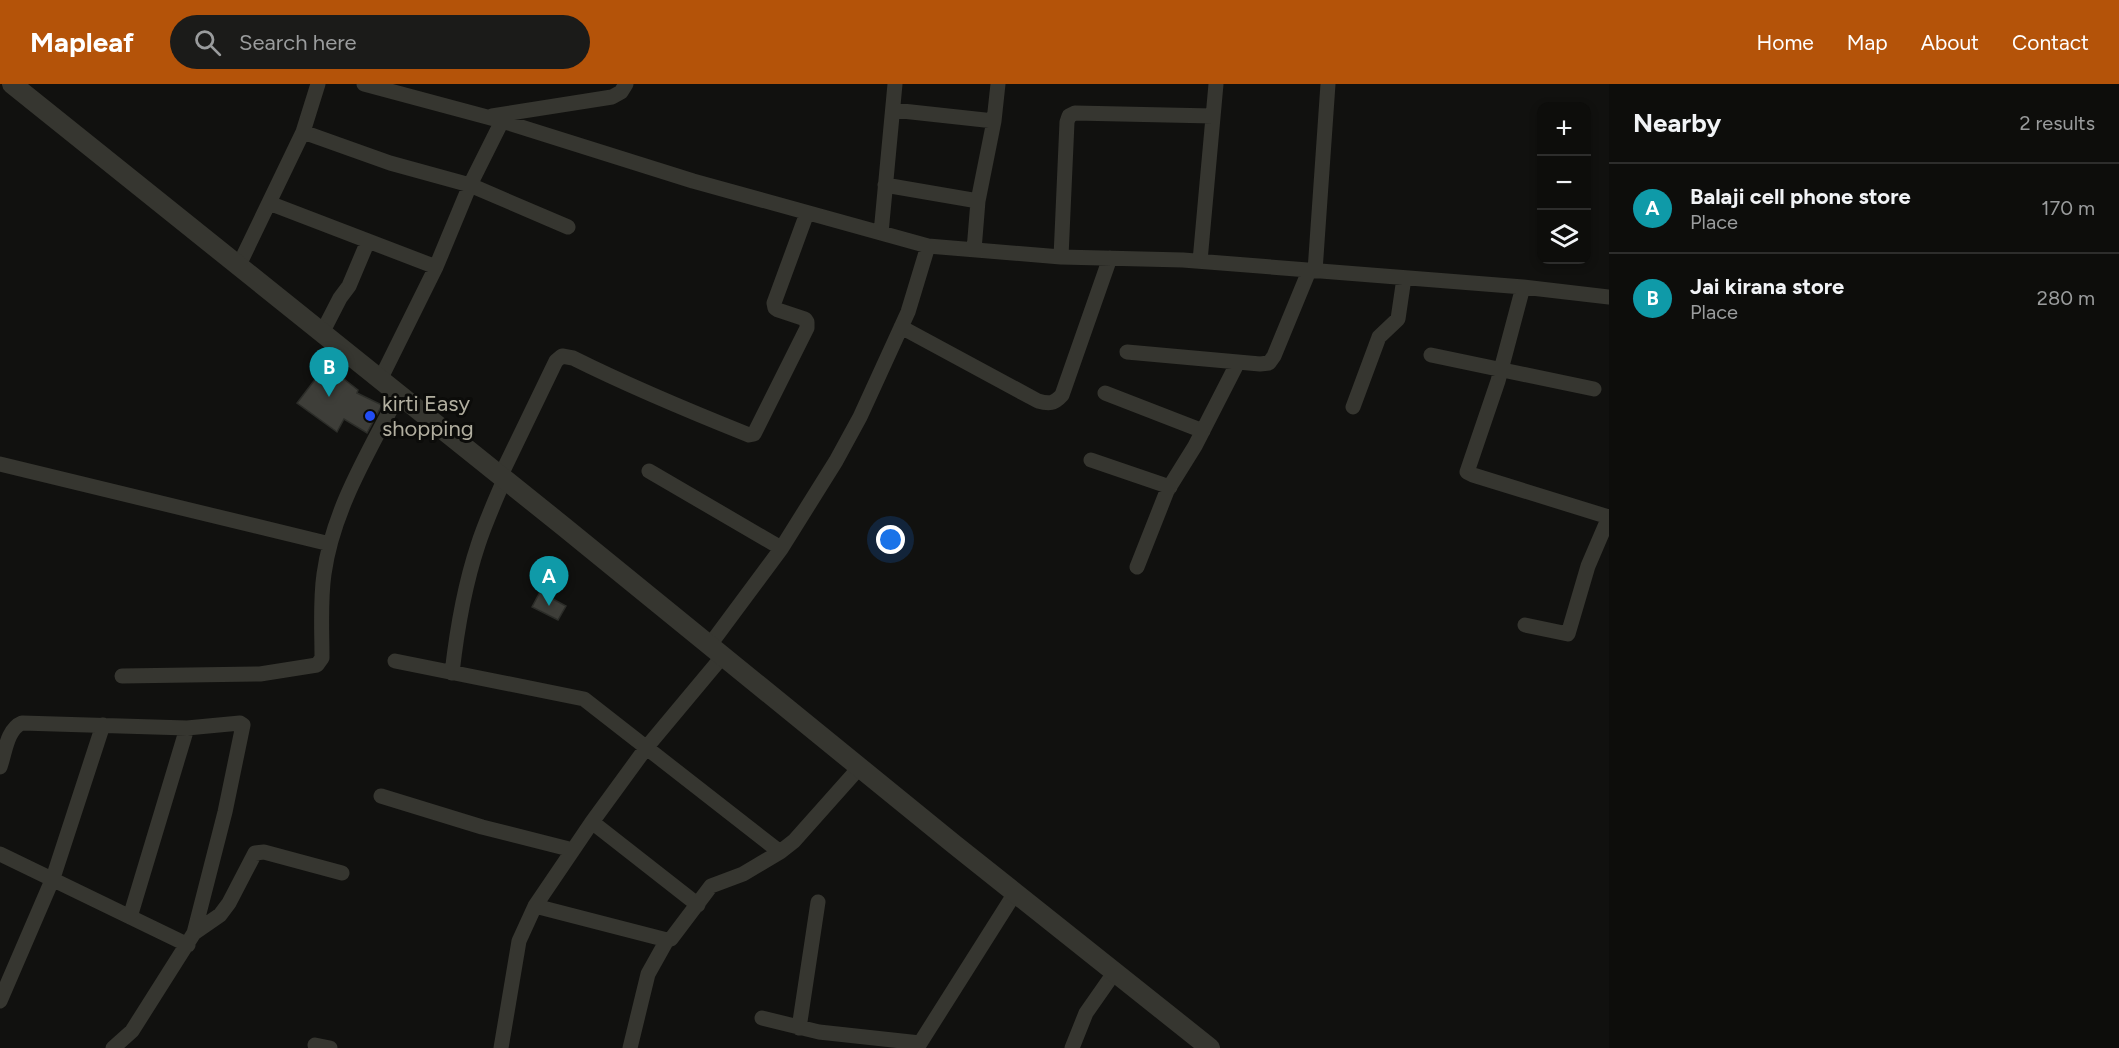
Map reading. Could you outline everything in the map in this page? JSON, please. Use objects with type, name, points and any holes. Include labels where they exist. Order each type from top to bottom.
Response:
[{"type":"street","points":[[12,84],[563,526],[859,768],[1210,1048]]},
{"type":"street","points":[[239,266],[303,132],[318,84]]},
{"type":"street","points":[[364,84],[502,121],[693,181],[928,246],[1061,256],[1200,261],[1522,287],[1609,297]]},
{"type":"street","points":[[486,117],[612,97],[621,92],[626,84]]},
{"type":"street","points":[[881,233],[895,84]]},
{"type":"street","points":[[974,250],[978,201],[994,121],[998,84]]},
{"type":"street","points":[[1200,261],[1216,84]]},
{"type":"street","points":[[1127,351],[1265,364],[1272,361],[1312,271],[1328,84]]},
{"type":"street","points":[[892,110],[994,121]]},
{"type":"street","points":[[1061,256],[1069,116],[1076,113],[1213,116]]},
{"type":"street","points":[[380,380],[436,267],[470,185],[502,121]]},
{"type":"street","points":[[303,132],[390,163],[470,185],[568,227]]},
{"type":"street","points":[[885,185],[978,201]]},
{"type":"street","points":[[269,203],[436,267]]},
{"type":"street","points":[[452,673],[466,586],[478,544],[502,478],[556,361],[562,356],[573,358],[632,388],[749,435],[754,434],[807,327],[805,319],[778,310],[774,303],[807,213]]},
{"type":"street","points":[[322,333],[349,286],[368,241]]},
{"type":"street","points":[[501,1048],[519,941],[535,906],[592,822],[716,652],[836,461],[860,417],[908,312],[928,246]]},
{"type":"street","points":[[900,327],[1038,401],[1049,404],[1056,402],[1062,395],[1110,258]]},
{"type":"street","points":[[1353,407],[1379,337],[1398,319],[1404,278]]},
{"type":"street","points":[[1522,287],[1501,369],[1468,467],[1468,473],[1609,517],[1588,566],[1568,634],[1525,625]]},
{"type":"street","points":[[1431,355],[1594,389]]},
{"type":"street","points":[[1137,567],[1170,487],[1203,431],[1238,362]]},
{"type":"street","points":[[1105,393],[1203,431]]},
{"type":"street","points":[[122,676],[260,674],[318,665],[322,658],[322,591],[330,544],[348,493],[398,395]]},
{"type":"street","points":[[1091,460],[1170,487]]},
{"type":"street","points":[[0,464],[330,544]]},
{"type":"street","points":[[649,471],[781,548]]},
{"type":"street","points":[[395,661],[584,699],[780,852]]},
{"type":"street","points":[[0,767],[11,732],[16,725],[33,722],[186,728],[240,723],[243,729],[191,939]]},
{"type":"street","points":[[0,1001],[53,878],[104,725]]},
{"type":"street","points":[[130,917],[186,728]]},
{"type":"street","points":[[535,906],[667,940],[673,938],[713,885],[743,874],[794,841],[859,768]]},
{"type":"street","points":[[381,796],[482,827],[573,850]]},
{"type":"street","points":[[592,822],[698,905]]},
{"type":"street","points":[[113,1048],[132,1031],[191,939],[220,915],[229,903],[255,854],[264,852],[342,873]]},
{"type":"street","points":[[0,854],[130,917],[191,939]]},
{"type":"street","points":[[762,1018],[799,1028],[919,1045],[1015,893]]},
{"type":"street","points":[[799,1028],[818,902]]},
{"type":"street","points":[[630,1048],[648,974],[667,940]]},
{"type":"street","points":[[1072,1048],[1086,1013],[1114,973]]},
{"type":"building","points":[[326,365],[358,390],[357,393],[382,405],[367,433],[344,419],[337,432],[297,403]]},
{"type":"building","points":[[540,592],[566,606],[558,620],[532,607]]},
{"type":"place","name":"Jai kirana store","points":[[329,397]]},
{"type":"place","name":"kirti Easy shopping","points":[[370,416]]},
{"type":"place","name":"Balaji cell phone store","points":[[549,606]]}]
